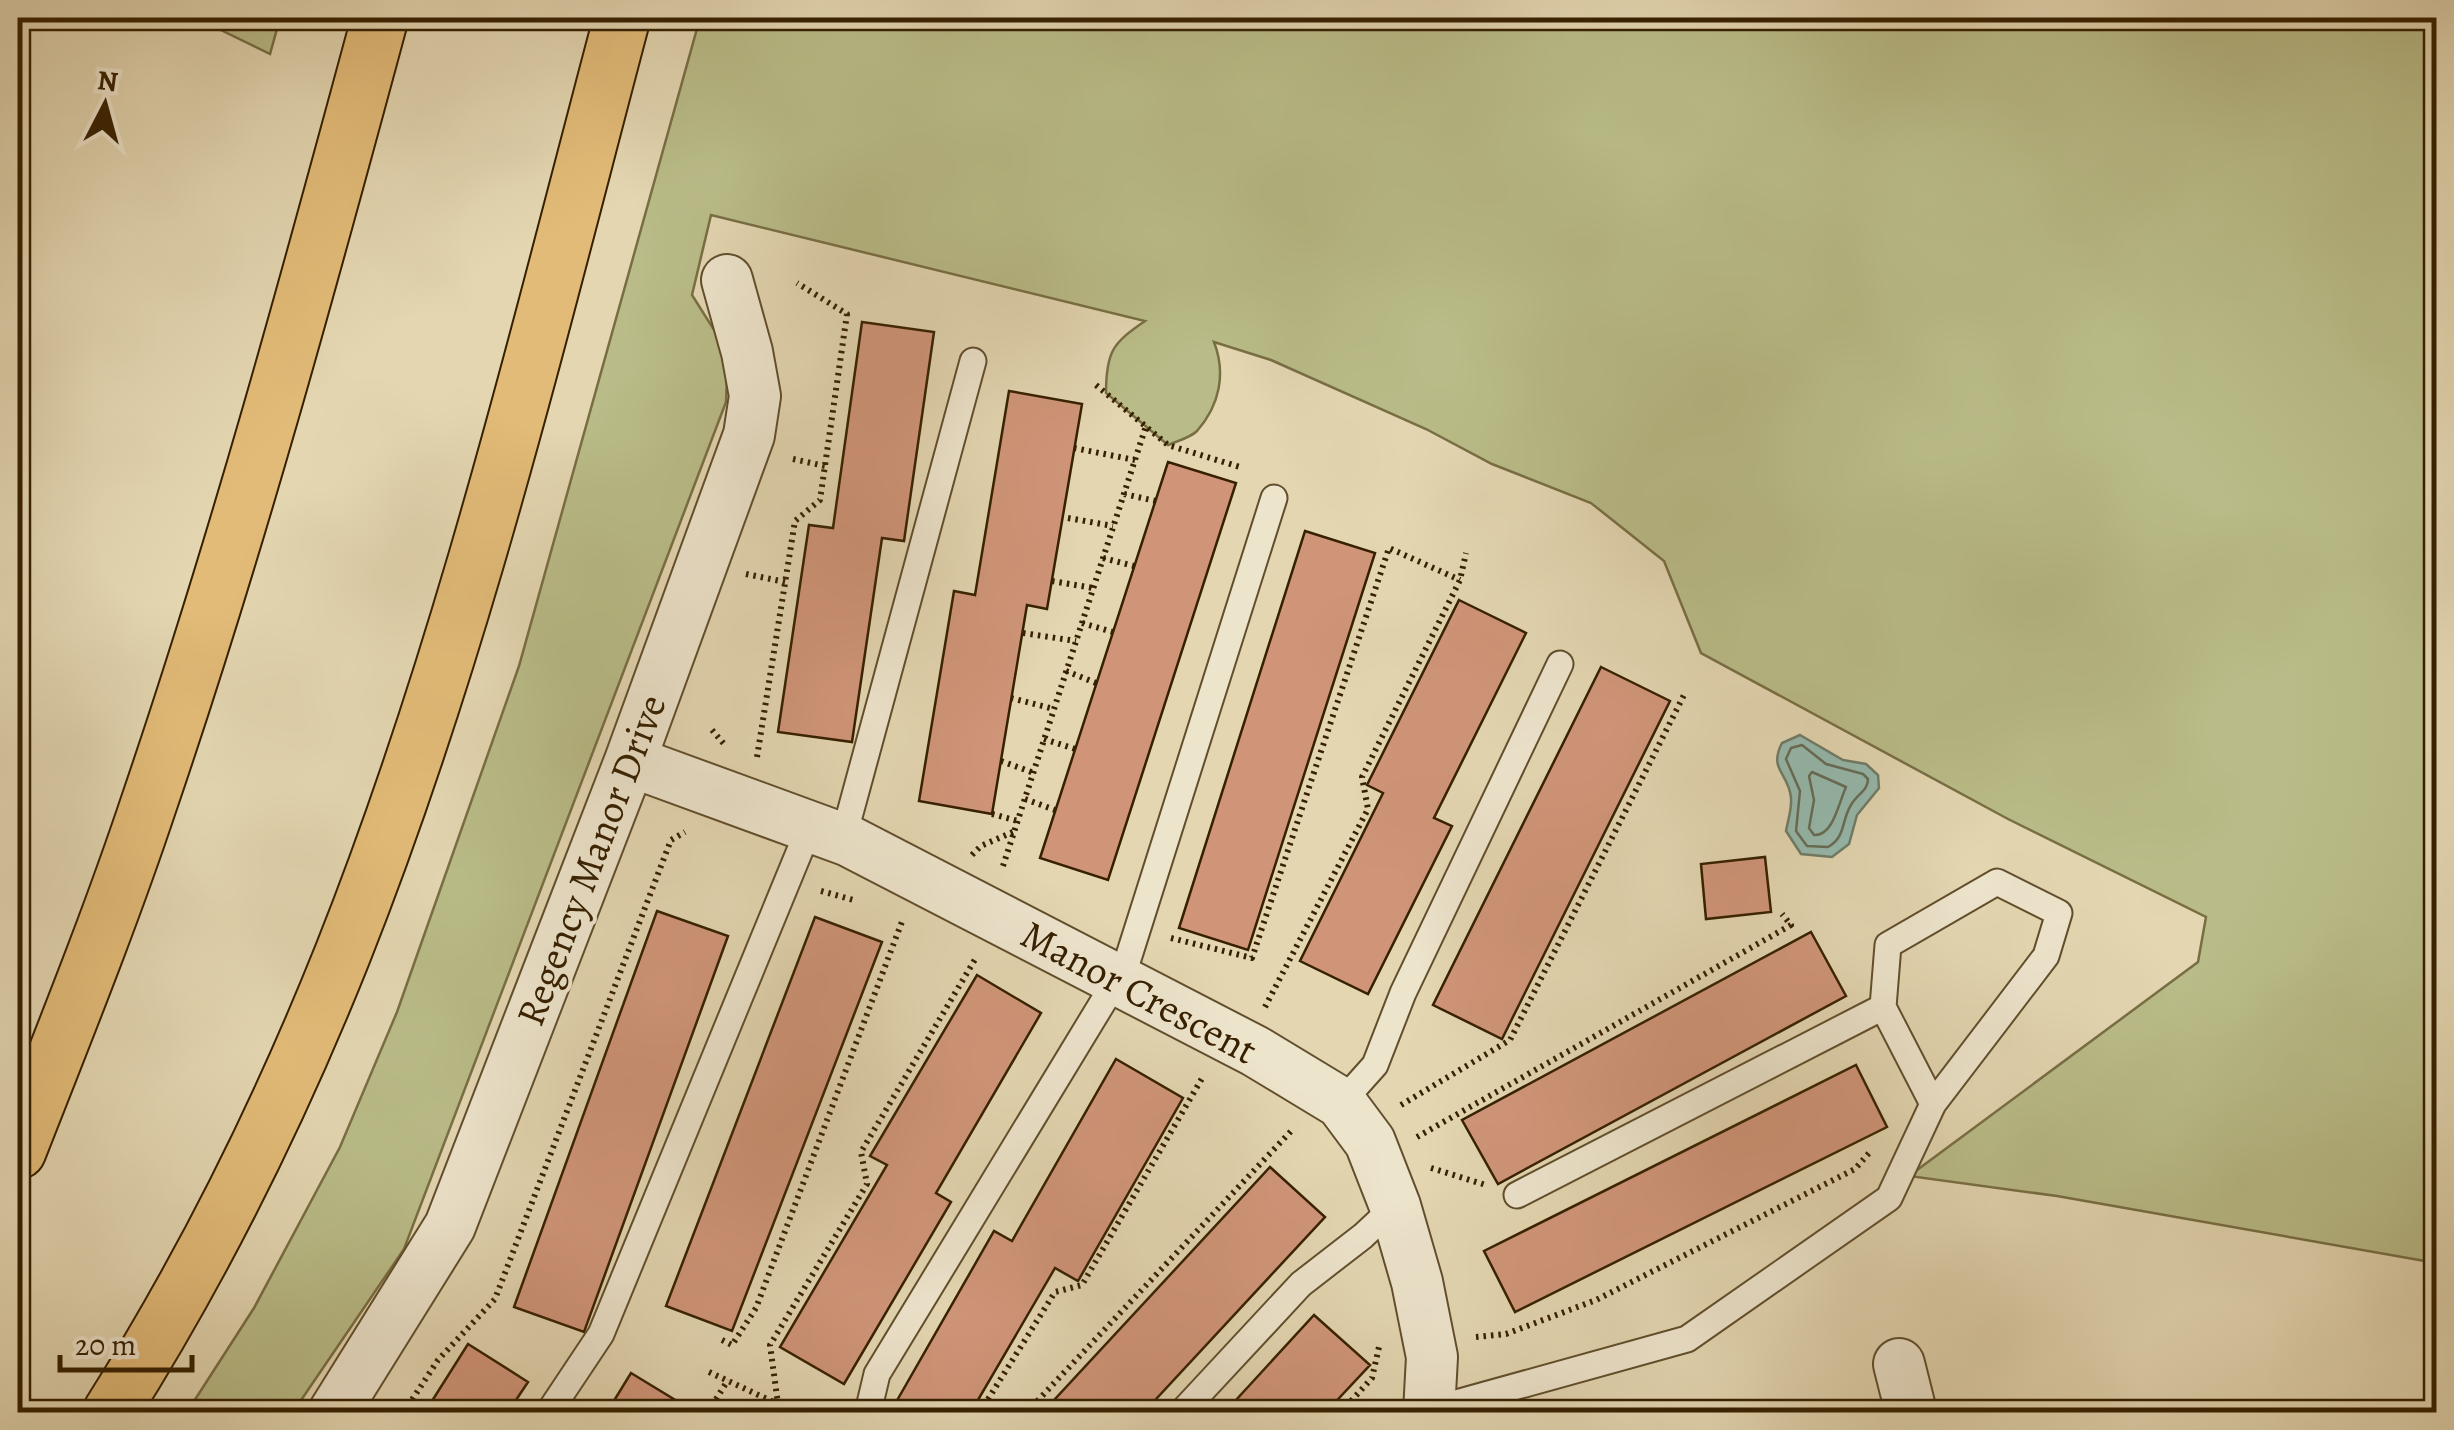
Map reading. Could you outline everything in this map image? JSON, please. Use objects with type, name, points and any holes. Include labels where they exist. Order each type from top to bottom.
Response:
[{"type":"highway","points":[[18,1151],[149,805],[299,317],[380,18]]},
{"type":"highway","points":[[112,1412],[154,1344],[252,1155],[342,954],[418,745],[536,341],[622,18]]},
{"type":"street","name":"Regency Manor Drive","points":[[334,1412],[450,1226],[630,761],[749,436],[754,396],[747,352],[727,280]]},
{"type":"street","name":"Manor Crescent","points":[[630,761],[826,832],[1255,1050],[1340,1102],[1414,1193],[1418,1282],[1432,1357],[1430,1411]]},
{"type":"street","points":[[1898,1364],[1912,1412]]},
{"type":"lane","points":[[550,1412],[601,1334],[826,832],[973,361]]},
{"type":"lane","points":[[868,1412],[878,1374],[1119,980],[1274,498]]},
{"type":"lane","points":[[1340,1102],[1374,1065],[1402,992],[1560,664]]},
{"type":"lane","points":[[1430,1411],[1687,1340],[1889,1198],[1933,1104],[2046,956],[2059,913],[1997,882],[1888,945],[1883,1008],[1933,1104]]},
{"type":"lane","points":[[1505,1191],[1883,1008]]},
{"type":"lane","points":[[1182,1412],[1300,1284],[1414,1193]]},
{"type":"path","points":[[742,756],[756,762],[795,521],[820,500],[847,314],[796,283]]},
{"type":"path","points":[[1096,385],[1168,444],[1244,468]]},
{"type":"path","points":[[1003,866],[1146,426]]},
{"type":"path","points":[[1074,448],[1135,460]]},
{"type":"path","points":[[793,458],[825,466]]},
{"type":"path","points":[[1124,494],[1156,501]]},
{"type":"path","points":[[1068,518],[1113,526]]},
{"type":"path","points":[[1160,935],[1252,958],[1389,548],[1460,580]]},
{"type":"path","points":[[1264,1009],[1368,809],[1362,777],[1460,580],[1466,553]]},
{"type":"path","points":[[1103,558],[1134,566]]},
{"type":"path","points":[[745,574],[785,582]]},
{"type":"path","points":[[1052,581],[1093,588]]},
{"type":"path","points":[[1082,622],[1113,632]]},
{"type":"path","points":[[1023,634],[1076,641]]},
{"type":"path","points":[[1066,672],[1096,684]]},
{"type":"path","points":[[1392,1110],[1510,1040],[1684,695]]},
{"type":"path","points":[[1011,698],[1054,710]]},
{"type":"path","points":[[712,730],[729,750]]},
{"type":"path","points":[[1044,739],[1075,749]]},
{"type":"path","points":[[1001,761],[1034,773]]},
{"type":"path","points":[[1024,799],[1055,810]]},
{"type":"path","points":[[992,814],[1018,822]]},
{"type":"path","points":[[404,1412],[438,1360],[495,1299],[670,840],[687,830],[699,832]]},
{"type":"path","points":[[972,855],[981,846],[1014,832]]},
{"type":"path","points":[[722,1340],[732,1345],[756,1308],[905,914]]},
{"type":"path","points":[[1415,1138],[1790,925],[1782,914]]},
{"type":"path","points":[[773,1412],[778,1404],[770,1345],[867,1184],[860,1152],[980,951]]},
{"type":"path","points":[[980,1412],[1055,1292],[1082,1285],[1205,1074]]},
{"type":"path","points":[[1404,1124],[1430,1168],[1505,1191]]},
{"type":"path","points":[[1027,1412],[1296,1125]]},
{"type":"path","points":[[1468,1336],[1506,1334],[1596,1300],[1855,1169],[1877,1144]]},
{"type":"path","points":[[1414,1193],[1430,1168]]},
{"type":"path","points":[[1341,1412],[1372,1378],[1380,1350],[1377,1332]]},
{"type":"path","points":[[709,1372],[795,1412]]},
{"type":"path","points":[[708,1412],[728,1380]]},
{"type":"green space","points":[[196,18],[280,18],[270,54]]},
{"type":"green space","points":[[700,18],[2436,18],[2436,1263],[2057,1196],[1909,1176],[2198,962],[2206,917],[2008,819],[1701,653],[1664,561],[1591,503],[1492,464],[1426,429],[1271,360],[1214,342],[1220,365],[1216,400],[1194,433],[1168,445],[1106,393],[1114,350],[1145,321],[711,215],[692,295],[728,352],[726,402],[404,1249],[293,1412],[187,1412],[254,1308],[340,1147],[397,1012],[519,666]]},
{"type":"water","points":[[1800,735],[1843,760],[1866,764],[1878,775],[1879,788],[1857,815],[1849,844],[1832,857],[1801,854],[1786,831],[1791,798],[1778,766],[1778,752],[1782,743]]},
{"type":"building","points":[[862,322],[934,332],[904,541],[882,538],[852,742],[778,732],[809,525],[833,528]]},
{"type":"building","points":[[1009,391],[1082,404],[1047,609],[1027,605],[992,814],[919,801],[954,591],[975,595]]},
{"type":"building","points":[[1168,462],[1236,483],[1108,880],[1040,858]]},
{"type":"building","points":[[1305,531],[1375,553],[1248,950],[1179,928]]},
{"type":"building","points":[[1459,600],[1526,633],[1434,818],[1452,826],[1368,994],[1300,961],[1383,793],[1367,785]]},
{"type":"building","points":[[1601,667],[1670,701],[1502,1039],[1433,1005]]},
{"type":"building","points":[[1765,857],[1771,912],[1706,919],[1701,864]]},
{"type":"building","points":[[657,911],[728,936],[584,1332],[514,1307]]},
{"type":"building","points":[[815,917],[882,942],[732,1331],[666,1306]]},
{"type":"building","points":[[1811,932],[1846,996],[1498,1184],[1462,1120]]},
{"type":"building","points":[[977,975],[1041,1013],[936,1193],[951,1202],[844,1384],[780,1347],[887,1165],[870,1156]]},
{"type":"building","points":[[1116,1059],[1183,1098],[1078,1281],[1055,1268],[971,1412],[891,1411],[994,1231],[1012,1241]]},
{"type":"building","points":[[1856,1065],[1887,1127],[1515,1312],[1484,1251]]},
{"type":"building","points":[[1270,1167],[1325,1217],[1144,1412],[1043,1412]]},
{"type":"building","points":[[1314,1315],[1370,1365],[1326,1412],[1225,1412]]},
{"type":"building","points":[[468,1344],[528,1382],[508,1412],[425,1412]]},
{"type":"building","points":[[631,1373],[695,1412],[607,1412]]}]
